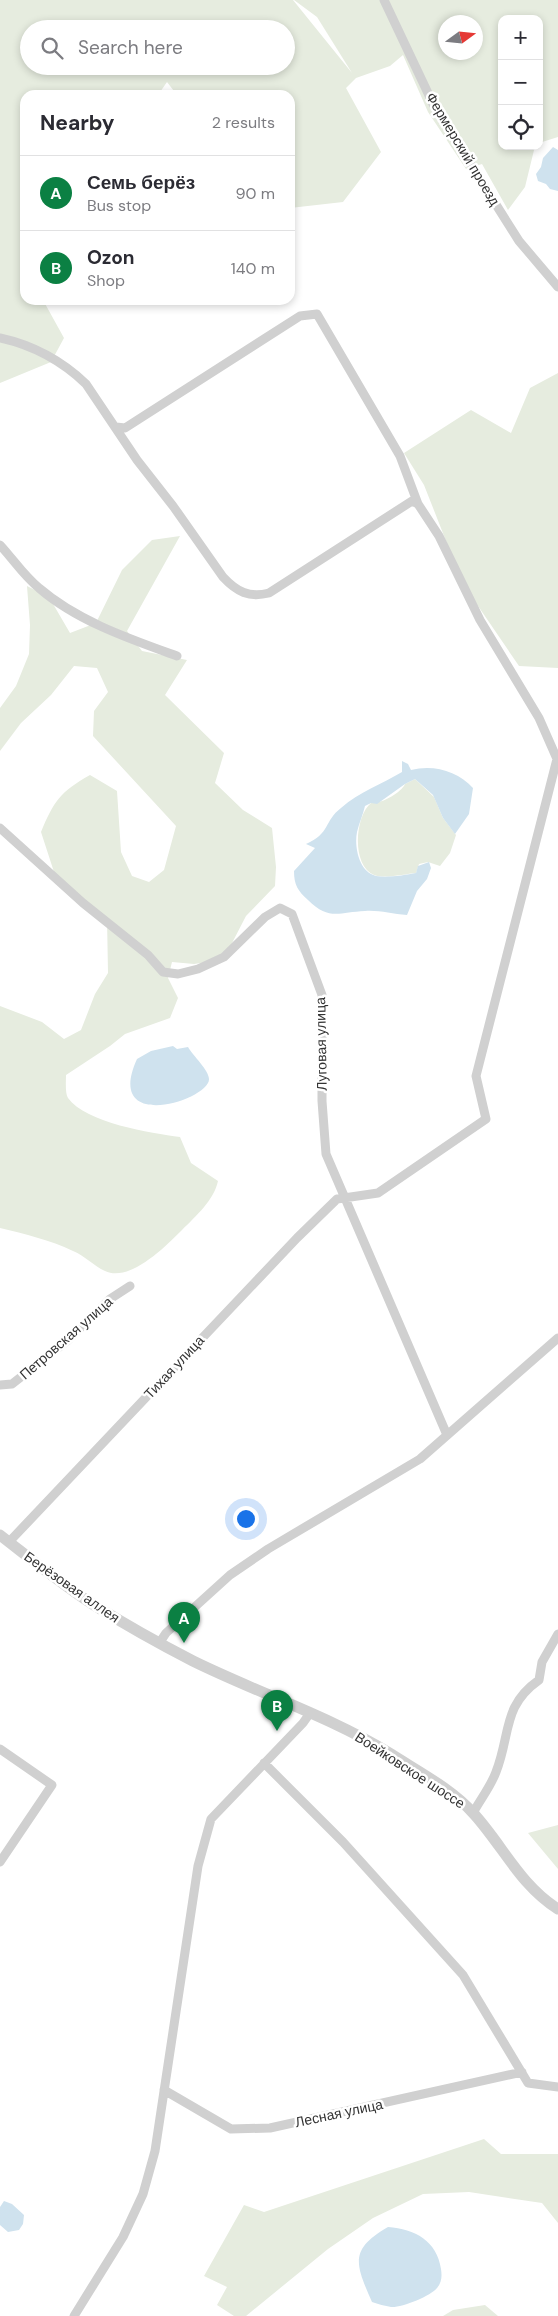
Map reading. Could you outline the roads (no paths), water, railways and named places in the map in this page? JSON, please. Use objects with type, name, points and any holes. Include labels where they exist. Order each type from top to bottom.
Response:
[{"type":"street","name":"Фермерский проезд","points":[[384,0],[435,108],[519,241],[558,287]]},
{"type":"street","points":[[116,427],[126,428],[300,316],[317,314],[400,456],[418,504],[439,536],[480,620],[539,718],[557,759],[476,1076],[486,1119],[378,1193],[344,1198]]},
{"type":"street","points":[[0,338],[45,353],[86,384],[137,460],[173,506],[223,577],[231,586],[246,595],[258,596],[269,593],[412,502],[418,504]]},
{"type":"street","points":[[0,545],[38,587],[51,597],[88,620],[132,640],[177,656]]},
{"type":"street","name":"Луговая улица","points":[[0,828],[83,903],[148,955],[163,972],[178,974],[198,969],[224,957],[265,917],[280,908],[292,914],[322,995],[322,1101],[326,1154],[447,1435]]},
{"type":"street","name":"Тихая улица","points":[[4,1539],[297,1238],[337,1199],[344,1198]]},
{"type":"street","name":"Петровская улица","points":[[0,1385],[12,1384],[66,1341],[110,1300],[130,1286]]},
{"type":"street","points":[[160,1642],[166,1632],[230,1575],[268,1549],[420,1459],[558,1338]]},
{"type":"street","name":"Берёзовая аллея","points":[[4,1539],[94,1605],[172,1650]]},
{"type":"street","points":[[473,1813],[496,1774],[505,1748],[513,1708],[527,1688],[539,1680],[542,1662],[558,1634]]},
{"type":"street","name":"Воейковское шоссе","points":[[172,1650],[355,1734],[391,1754],[460,1800],[473,1813],[510,1864],[528,1885],[544,1901],[558,1909]]},
{"type":"street","points":[[74,2316],[123,2237],[143,2194],[155,2151],[198,1866],[211,1819],[303,1723],[310,1713]]},
{"type":"street","points":[[0,1749],[52,1785],[0,1862]]},
{"type":"street","points":[[264,1763],[343,1842],[464,1975],[528,2083],[558,2087]]},
{"type":"street","name":"Лесная улица","points":[[164,2090],[231,2129],[270,2128],[522,2072]]},
{"type":"water","points":[[553,147],[558,150],[558,191],[550,189],[546,184],[538,181],[536,174],[541,167],[543,158]]},
{"type":"water","points":[[402,761],[408,764],[411,770],[428,768],[445,770],[467,782],[473,788],[469,814],[455,834],[443,818],[433,795],[415,779],[377,804],[371,803],[365,806],[358,829],[356,845],[359,858],[365,870],[376,876],[396,876],[416,873],[418,866],[429,862],[431,868],[427,879],[417,891],[407,915],[370,911],[335,914],[322,911],[302,894],[295,880],[294,871],[315,848],[306,844],[323,832],[336,813],[348,802],[402,772]]},
{"type":"water","points":[[173,1046],[177,1049],[188,1047],[206,1071],[209,1079],[205,1087],[178,1102],[161,1105],[145,1104],[134,1097],[130,1082],[137,1059],[151,1051]]},
{"type":"water","points":[[4,2201],[12,2204],[24,2215],[23,2224],[19,2230],[8,2232],[0,2225],[0,2207]]},
{"type":"water","points":[[388,2227],[407,2230],[423,2238],[435,2251],[439,2259],[441,2272],[440,2283],[434,2291],[416,2301],[396,2307],[372,2302],[359,2268],[361,2251],[366,2243]]},
{"type":"place","name":"Семь берёз","points":[[184,1643]]},
{"type":"place","name":"Ozon","points":[[277,1731]]}]
